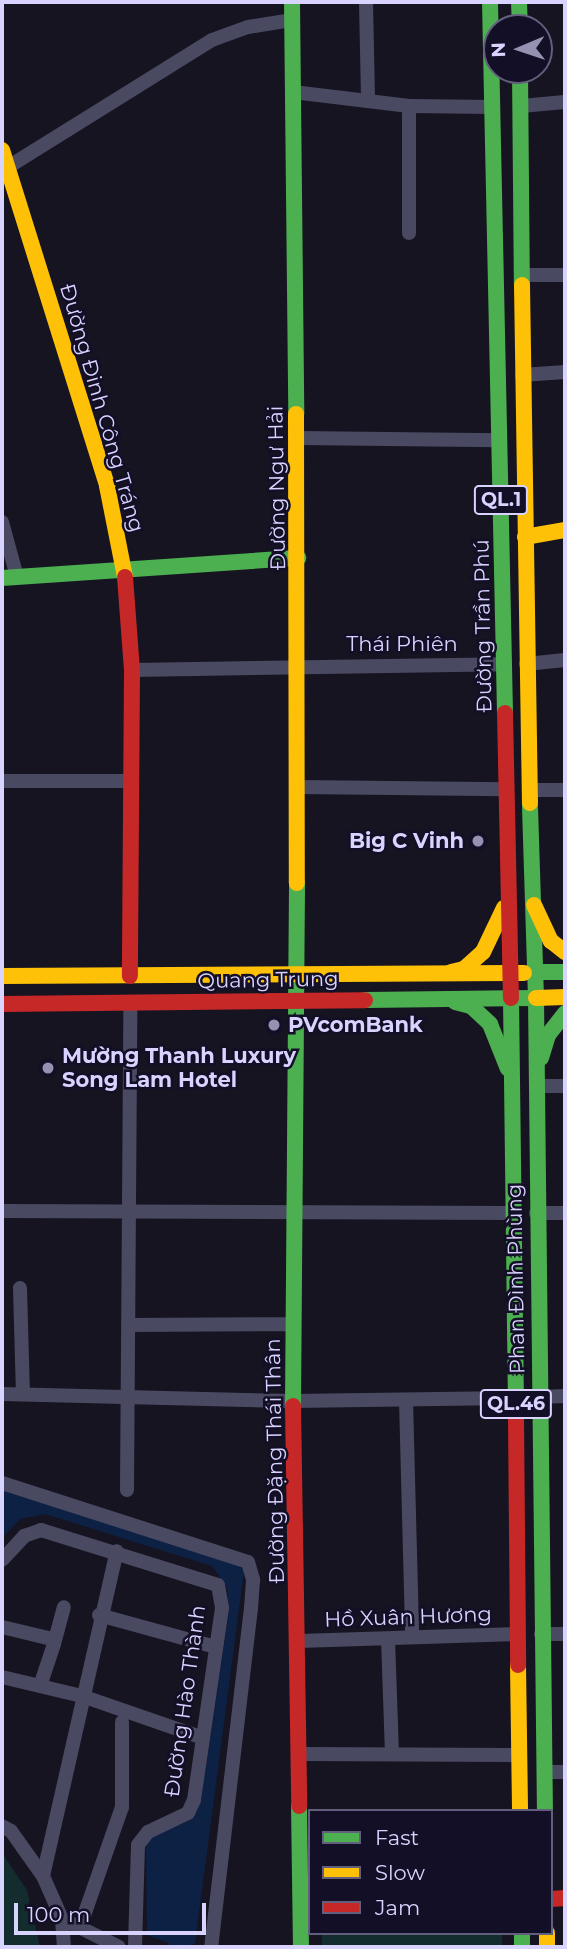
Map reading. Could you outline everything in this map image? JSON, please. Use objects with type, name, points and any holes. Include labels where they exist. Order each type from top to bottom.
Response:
[{"type":"main road","name":"Đường Ngư Hải","points":[[292,2],[299,666],[296,974]]},
{"type":"main road","name":"Đường Trần Phú","points":[[491,2],[510,998]]},
{"type":"main road","name":"Đường Trần Phú","points":[[520,84],[526,664],[536,998]]},
{"type":"main road","points":[[493,107],[521,106]]},
{"type":"main road","name":"Đường Đinh Công Tráng","points":[[2,150],[8,167],[10,194],[107,486],[125,572],[132,670],[130,1004]]},
{"type":"main road","points":[[501,536],[525,537],[565,530]]},
{"type":"main road","points":[[9,578],[298,558]]},
{"type":"main road","points":[[505,664],[526,664]]},
{"type":"main road","points":[[507,789],[530,790]]},
{"type":"main road","points":[[443,974],[464,969],[483,951],[508,899]]},
{"type":"main road","points":[[532,900],[551,941],[565,952]]},
{"type":"main road","name":"Quang Trung","points":[[2,976],[565,972]]},
{"type":"main road","name":"Đường Đặng Thái Thân","points":[[296,974],[298,1213],[293,1401],[305,1867],[301,1947]]},
{"type":"main road","name":"Quang Trung","points":[[2,1004],[565,997]]},
{"type":"main road","points":[[442,998],[481,1013],[499,1040],[511,1077]]},
{"type":"main road","name":"Phan Đình Phùng","points":[[510,998],[520,1809]]},
{"type":"main road","name":"Phan Đình Phùng","points":[[536,998],[536,1213],[545,1809]]},
{"type":"main road","points":[[535,1082],[548,1035],[565,1013]]},
{"type":"main road","points":[[513,1213],[536,1213]]},
{"type":"main road","points":[[516,1398],[539,1397]]},
{"type":"main road","points":[[518,1634],[541,1634]]},
{"type":"street","points":[[366,2],[368,101]]},
{"type":"street","points":[[8,167],[212,40],[248,27],[292,20]]},
{"type":"street","points":[[293,92],[409,106],[493,107]]},
{"type":"street","points":[[521,106],[565,102]]},
{"type":"street","points":[[409,106],[409,233]]},
{"type":"street","points":[[521,275],[565,275]]},
{"type":"street","points":[[522,375],[565,372]]},
{"type":"street","points":[[297,438],[500,440]]},
{"type":"street","points":[[2,522],[9,578]]},
{"type":"street","points":[[526,664],[565,660]]},
{"type":"street","name":"Thái Phiên","points":[[132,670],[505,664]]},
{"type":"street","points":[[2,781],[131,781]]},
{"type":"street","points":[[299,787],[507,789]]},
{"type":"street","points":[[530,790],[565,790]]},
{"type":"street","points":[[127,1490],[130,1004]]},
{"type":"street","points":[[535,1082],[565,1086]]},
{"type":"street","points":[[2,1211],[513,1213]]},
{"type":"street","points":[[536,1213],[565,1213]]},
{"type":"street","points":[[20,1288],[23,1394]]},
{"type":"street","points":[[130,1325],[294,1324]]},
{"type":"street","points":[[2,1394],[293,1401],[516,1398]]},
{"type":"street","points":[[539,1397],[565,1396]]},
{"type":"street","points":[[406,1400],[412,1637]]},
{"type":"street","points":[[2,1483],[248,1562],[253,1580],[251,1608],[211,1947]]},
{"type":"street","name":"Đường Hào Thành","points":[[2,1560],[24,1536],[41,1530],[117,1551],[218,1585],[222,1608],[191,1809],[148,1832],[138,1845],[135,1947]]},
{"type":"street","points":[[43,1876],[99,1615],[117,1551]]},
{"type":"street","points":[[40,1686],[64,1607]]},
{"type":"street","points":[[99,1615],[215,1647]]},
{"type":"street","points":[[2,1627],[42,1635],[54,1644]]},
{"type":"street","name":"Hồ Xuân Hương","points":[[299,1641],[518,1634]]},
{"type":"street","points":[[541,1634],[565,1634]]},
{"type":"street","points":[[388,1639],[392,1754]]},
{"type":"street","points":[[2,1677],[82,1696],[204,1738]]},
{"type":"street","points":[[80,1927],[125,1790],[122,1722]]},
{"type":"street","points":[[301,1754],[520,1755]]},
{"type":"street","points":[[544,1772],[565,1772]]},
{"type":"street","points":[[2,1826],[18,1839],[43,1876],[62,1919],[64,1947]]},
{"type":"street","points":[[62,1919],[119,1947]]},
{"type":"green space","points":[[2,1853],[27,1890],[40,1947],[2,1947]]},
{"type":"green space","points":[[322,1935],[502,1935],[502,1947],[322,1947]]},
{"type":"water","points":[[2,1489],[239,1565],[244,1571],[195,1943],[187,1947],[169,1947],[169,1943],[147,1935],[146,1849],[149,1839],[161,1831],[189,1821],[201,1801],[229,1611],[227,1587],[212,1566],[45,1514],[20,1519],[2,1538]]},
{"type":"traffic: fast","points":[[292,2],[296,414]]},
{"type":"traffic: fast","points":[[490,2],[505,713]]},
{"type":"traffic: fast","points":[[519,2],[519,14]]},
{"type":"traffic: fast","points":[[520,84],[522,285]]},
{"type":"traffic: fast","points":[[2,578],[298,558]]},
{"type":"traffic: fast","points":[[365,1000],[536,998],[530,803]]},
{"type":"traffic: fast","points":[[293,1406],[297,883]]},
{"type":"traffic: fast","points":[[535,972],[565,972]]},
{"type":"traffic: fast","points":[[511,998],[516,1417]]},
{"type":"traffic: fast","points":[[536,998],[545,1809]]},
{"type":"traffic: fast","points":[[455,1002],[471,1006],[490,1024],[508,1069]]},
{"type":"traffic: fast","points":[[541,1058],[548,1035],[565,1013]]},
{"type":"traffic: fast","points":[[299,1806],[301,1947]]},
{"type":"traffic: fast","points":[[522,1935],[522,1947]]},
{"type":"traffic: slow","points":[[2,150],[107,486],[125,577]]},
{"type":"traffic: slow","points":[[522,285],[530,803]]},
{"type":"traffic: slow","points":[[296,414],[297,883]]},
{"type":"traffic: slow","points":[[525,537],[565,530]]},
{"type":"traffic: slow","points":[[534,905],[551,941],[565,952]]},
{"type":"traffic: slow","points":[[451,972],[464,969],[483,952],[504,908]]},
{"type":"traffic: slow","points":[[2,976],[524,973]]},
{"type":"traffic: slow","points":[[536,998],[565,997]]},
{"type":"traffic: slow","points":[[518,1665],[520,1809]]},
{"type":"traffic: slow","points":[[547,1935],[547,1947]]},
{"type":"traffic: jam","points":[[125,577],[132,670],[130,976]]},
{"type":"traffic: jam","points":[[505,713],[511,998]]},
{"type":"traffic: jam","points":[[2,1004],[365,1000]]},
{"type":"traffic: jam","points":[[293,1406],[299,1806]]},
{"type":"traffic: jam","points":[[516,1417],[518,1665]]},
{"type":"traffic: jam","points":[[553,1899],[565,1898]]},
{"type":"place","name":"Big C Vinh","points":[[478,841]]},
{"type":"place","name":"PVcomBank","points":[[274,1025]]},
{"type":"place","name":"Mường Thanh Luxury Song Lam Hotel","points":[[48,1068]]}]
